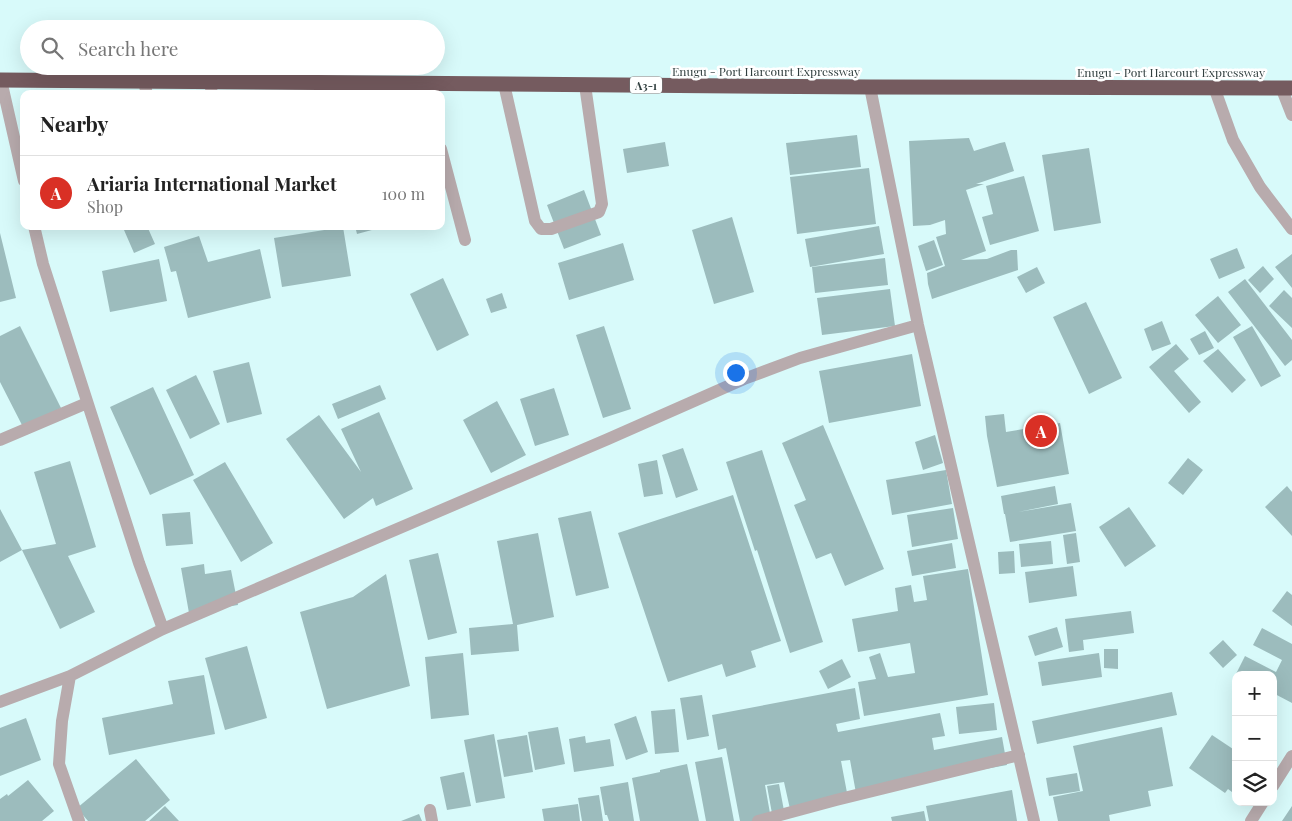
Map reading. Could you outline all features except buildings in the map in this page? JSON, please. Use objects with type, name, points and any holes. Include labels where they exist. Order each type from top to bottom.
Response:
[{"type":"highway","name":"Enugu - Port Harcourt Expressway","points":[[0,80],[146,88],[426,89],[504,84],[1286,88]]},
{"type":"street","points":[[0,80],[20,164]]},
{"type":"street","points":[[504,84],[535,221],[541,229],[550,230],[599,212],[602,204],[585,85]]},
{"type":"street","points":[[870,87],[918,325],[1034,821]]},
{"type":"street","points":[[1214,87],[1233,140],[1260,187],[1292,229]]},
{"type":"street","points":[[1286,88],[1292,115]]},
{"type":"street","points":[[445,164],[465,240]]},
{"type":"street","points":[[35,230],[43,264],[87,403],[139,563],[163,629]]},
{"type":"street","points":[[0,702],[70,676],[163,629],[744,379],[800,358],[918,325]]},
{"type":"street","points":[[0,440],[87,403]]},
{"type":"street","points":[[70,676],[62,721],[59,764],[79,821]]},
{"type":"street","points":[[758,821],[1019,755]]},
{"type":"street","points":[[1277,780],[1292,756]]},
{"type":"street","points":[[1251,821],[1260,806]]},
{"type":"place","name":"Ariaria International Market","points":[[1041,431]]}]
